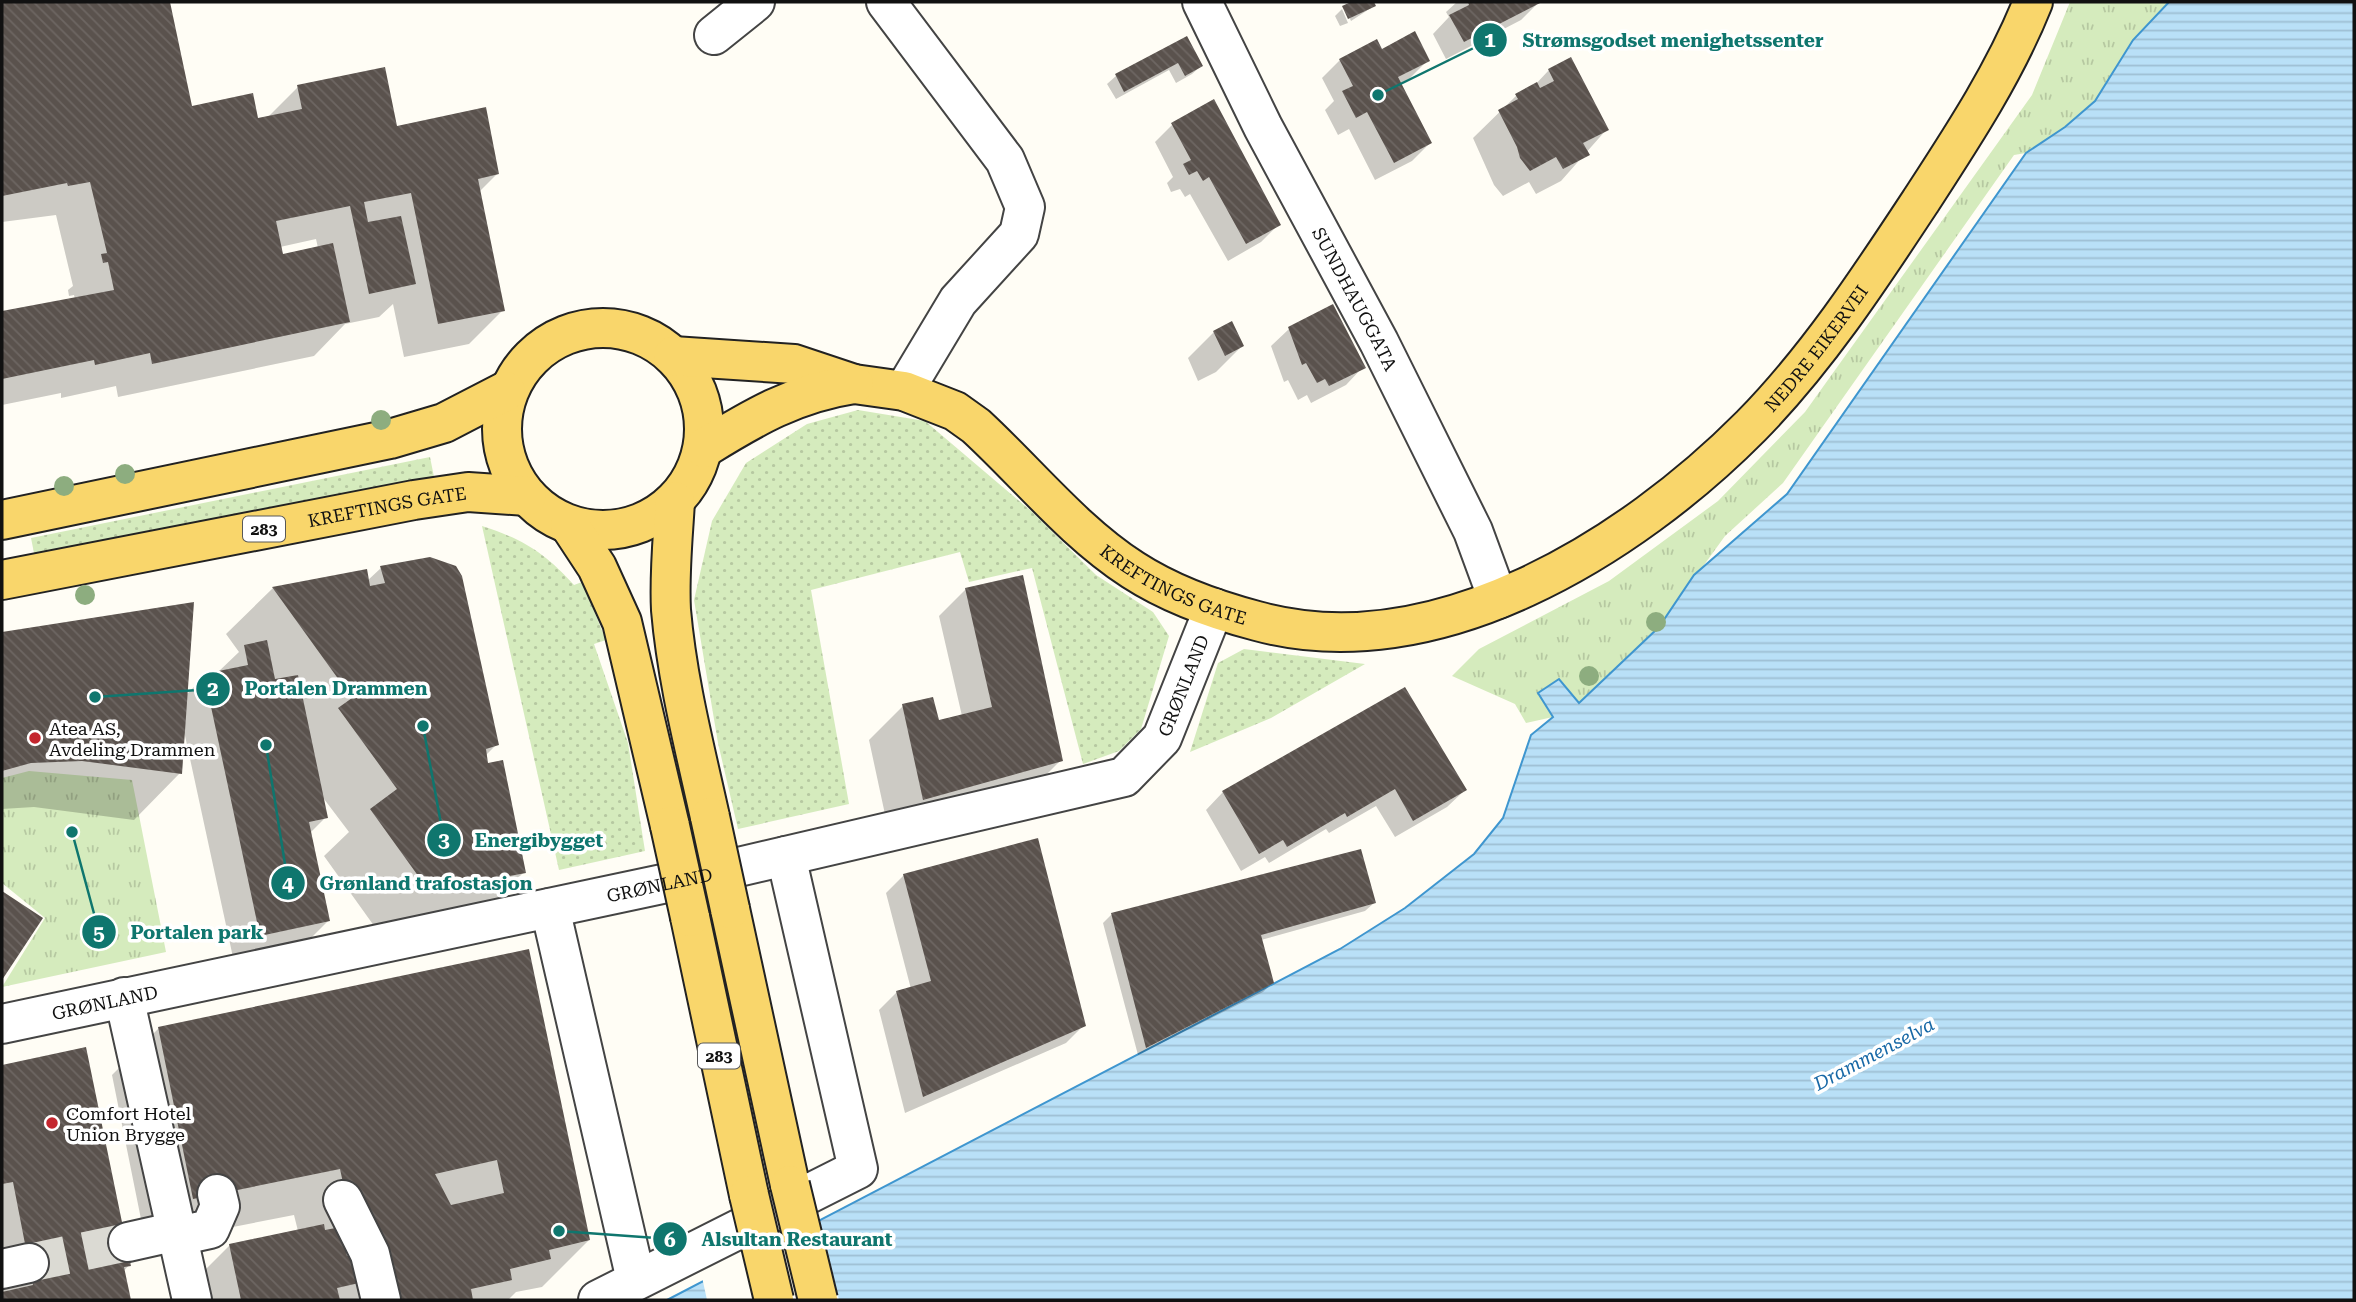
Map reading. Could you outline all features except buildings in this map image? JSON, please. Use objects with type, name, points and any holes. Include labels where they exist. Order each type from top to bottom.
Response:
[{"type":"main road","name":"NEDRE EIKERVEI","points":[[1498,600],[1549,575],[1607,541],[1700,474],[1752,424],[1813,353],[1876,269],[1962,138],[2018,40],[2033,2]]},
{"type":"main road","name":"283","points":[[2,520],[390,439],[444,423],[506,391],[525,366],[549,344],[580,331],[613,329],[645,337],[673,356],[697,390],[705,420],[704,449],[695,473],[675,501],[639,523],[610,530],[570,526],[527,496],[510,470],[502,444],[500,422],[506,391]]},
{"type":"main road","name":"KREFTINGS GATE","points":[[673,356],[794,364],[854,384],[904,391],[954,411],[976,426],[1076,523],[1131,569],[1159,585],[1214,608],[1260,622],[1338,632],[1387,629],[1433,620],[1498,600]]},
{"type":"main road","name":"KREFTINGS GATE","points":[[704,449],[780,404],[818,389],[854,384]]},
{"type":"main road","name":"KREFTINGS GATE","points":[[2,580],[414,500],[468,492],[527,496]]},
{"type":"main road","name":"283","points":[[675,501],[671,583],[673,628],[684,702],[790,1185],[818,1300]]},
{"type":"main road","name":"283","points":[[570,526],[603,579],[622,622],[670,826],[774,1300]]},
{"type":"street","points":[[714,35],[755,2]]},
{"type":"street","points":[[886,2],[1004,160],[1025,207],[1019,234],[958,302],[904,391]]},
{"type":"street","name":"SUNDHAUGGATA","points":[[1202,2],[1262,127],[1379,342],[1473,531],[1498,600]]},
{"type":"street","name":"GRØNLAND","points":[[2,1024],[824,848],[1124,777],[1161,738],[1214,608]]},
{"type":"street","points":[[598,1300],[858,1169],[786,856]]},
{"type":"street","points":[[550,908],[636,1280]]},
{"type":"street","points":[[124,998],[192,1300]]},
{"type":"street","points":[[128,1242],[210,1229],[220,1206],[217,1194]]},
{"type":"street","points":[[343,1200],[370,1254],[381,1300]]},
{"type":"green space","points":[[2070,2],[2169,2],[2133,40],[2095,101],[2065,127],[2026,153],[2014,155],[1783,483],[1725,536],[1659,627],[1579,703],[1559,679],[1553,717],[1526,723],[1515,704],[1452,676],[1479,649],[1609,581],[1718,501],[1805,412],[2032,95]]},
{"type":"green space","points":[[858,410],[925,421],[1031,511],[1096,575],[1153,612],[1169,636],[1141,729],[1119,751],[1083,764],[1032,568],[969,582],[960,552],[811,590],[849,804],[738,829],[718,743],[694,600],[712,521],[746,463],[807,424]]},
{"type":"green space","points":[[430,457],[434,477],[35,558],[31,538]]},
{"type":"green space","points":[[482,526],[510,536],[532,548],[574,585],[582,582],[606,640],[594,644],[628,743],[645,851],[559,870]]},
{"type":"green space","points":[[1244,649],[1365,664],[1271,718],[1190,752],[1218,663]]},
{"type":"green space","points":[[29,771],[132,780],[166,952],[2,987],[45,918],[2,883],[2,778]]},
{"type":"water","name":"Drammenselva","points":[[2169,2],[2354,2],[2354,1300],[667,1300],[1340,949],[1405,908],[1474,854],[1503,818],[1531,735],[1553,717],[1538,693],[1559,679],[1579,703],[1659,627],[1694,575],[1787,494],[2026,153],[2065,127],[2095,101],[2133,40]]},
{"type":"pier","points":[[818,1216],[839,1300],[707,1300],[702,1277]]},
{"type":"tunnel","points":[[29,1263],[128,1242]]},
{"type":"place","name":"Strømsgodset menighetssenter","points":[[1378,95]]},
{"type":"place","name":"Portalen Drammen","points":[[95,697]]},
{"type":"place","name":"Energibygget","points":[[423,726]]},
{"type":"place","name":"Atea AS, Avdeling Drammen","points":[[35,738]]},
{"type":"place","name":"Grønland trafostasjon","points":[[266,745]]},
{"type":"place","name":"Portalen park","points":[[72,832]]},
{"type":"place","name":"Comfort Hotel Union Brygge","points":[[52,1123]]},
{"type":"place","name":"Alsultan Restaurant","points":[[559,1231]]}]
